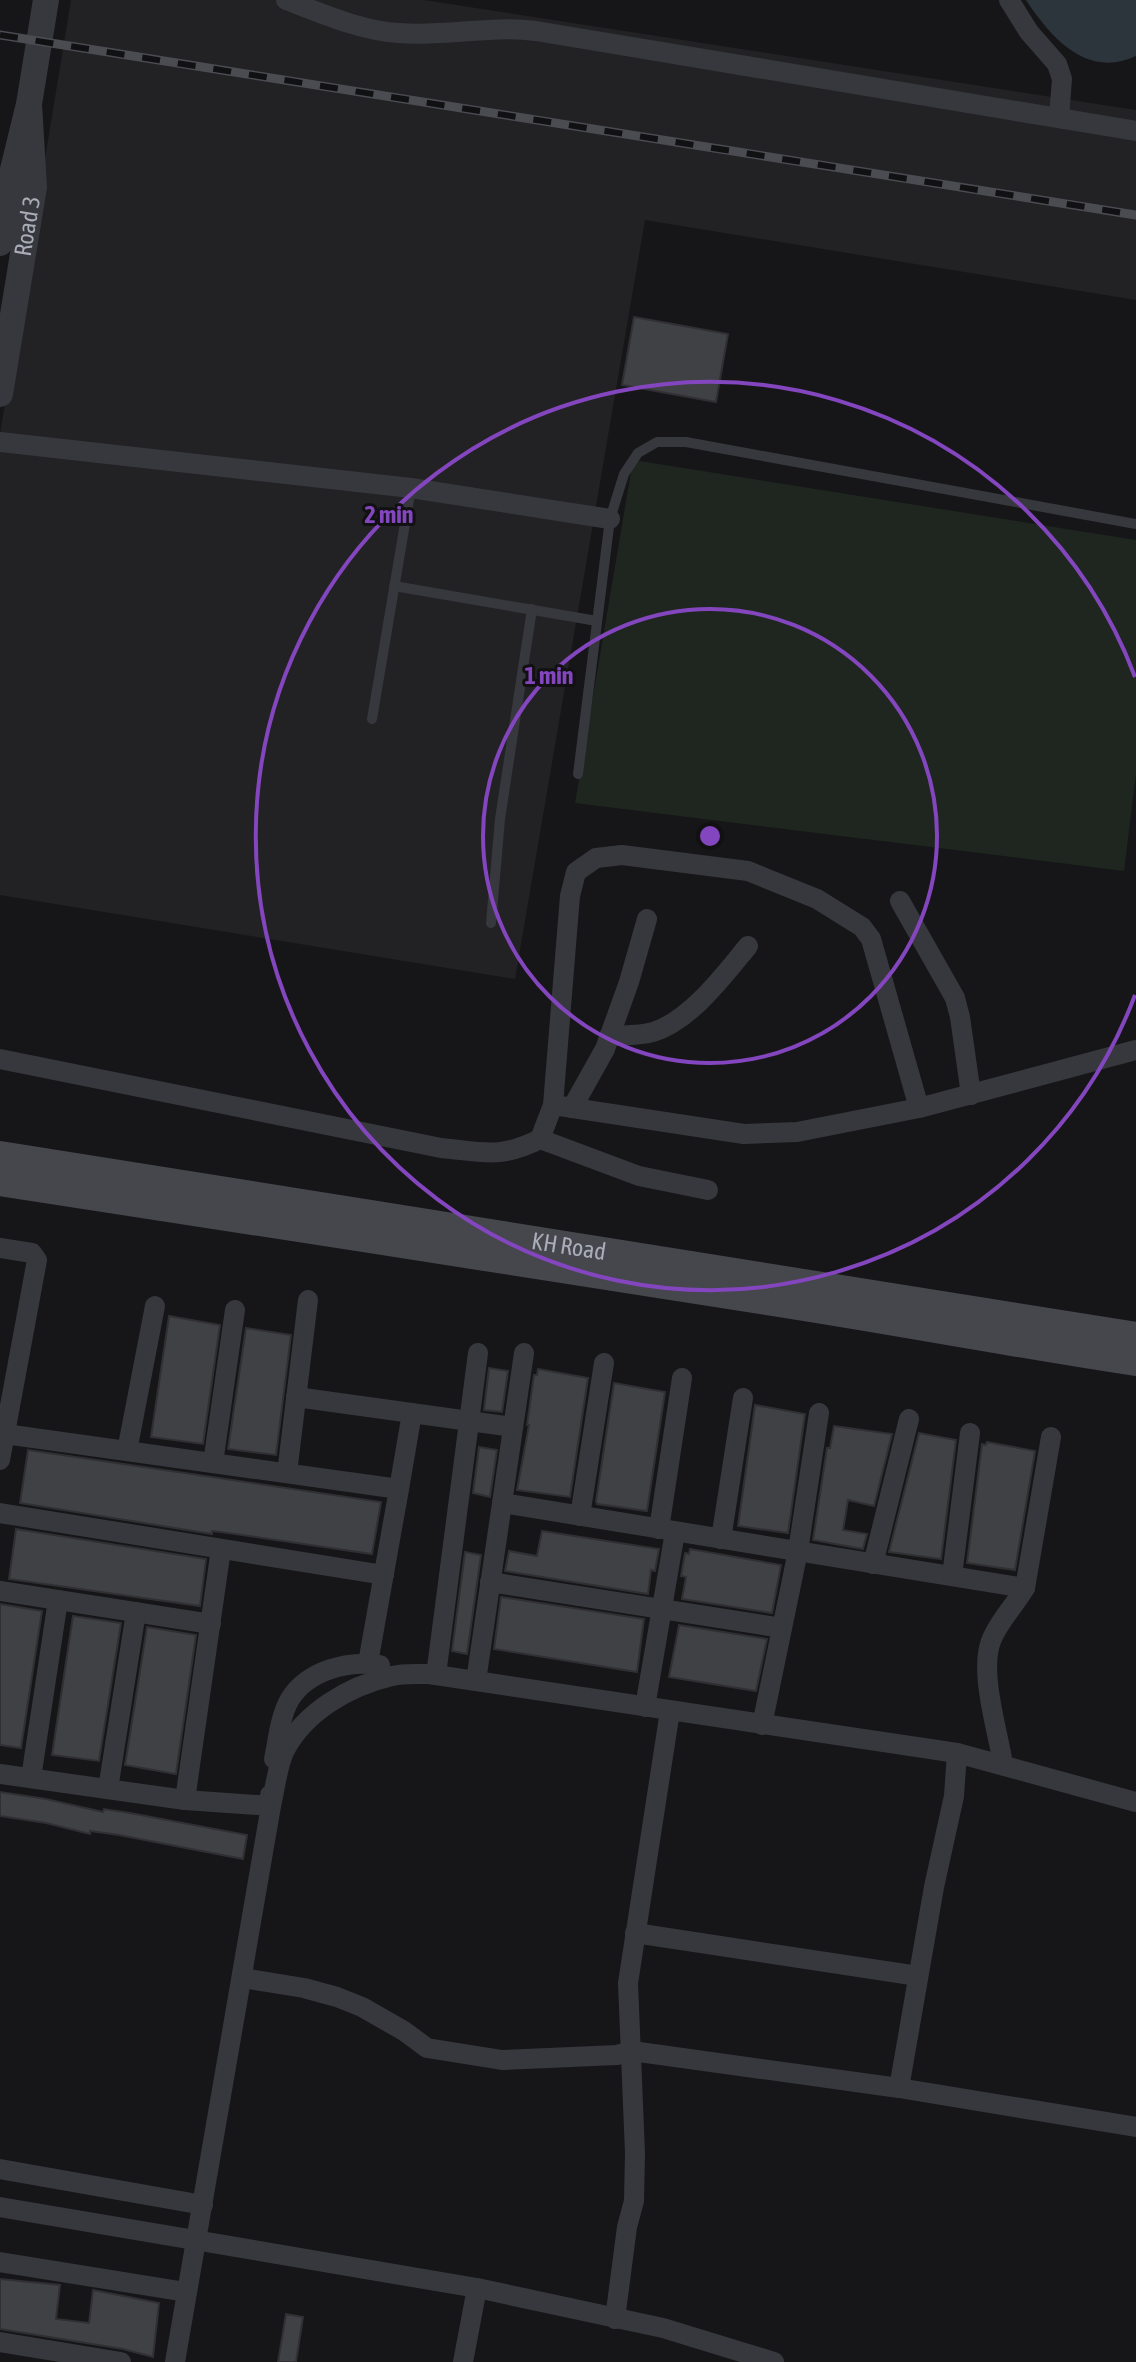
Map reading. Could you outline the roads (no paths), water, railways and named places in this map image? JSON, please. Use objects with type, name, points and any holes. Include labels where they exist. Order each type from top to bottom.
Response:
[{"type":"main road","name":"KH Road","points":[[0,1156],[1136,1337]]},
{"type":"main road","name":"KH Road","points":[[0,1181],[374,1238],[603,1277],[762,1299],[1136,1361]]},
{"type":"street","name":"Road 3","points":[[0,243],[9,186],[29,104],[46,0]]},
{"type":"street","points":[[286,0],[375,30],[401,34],[507,27],[1136,131]]},
{"type":"street","points":[[1009,0],[1029,32],[1057,64],[1062,79],[1059,117]]},
{"type":"street","name":"Road 3","points":[[0,394],[34,187],[29,104]]},
{"type":"street","points":[[0,442],[411,488],[610,519]]},
{"type":"street","points":[[562,1106],[570,896],[576,872],[596,858],[622,855],[748,871],[817,899],[862,927],[874,949],[919,1108]]},
{"type":"street","points":[[900,901],[955,998],[971,1095]]},
{"type":"street","points":[[0,1059],[441,1148],[498,1154],[517,1150],[540,1139],[605,1049],[647,919]]},
{"type":"street","points":[[609,1036],[652,1032],[680,1018],[719,981],[748,946]]},
{"type":"street","points":[[562,1106],[744,1134],[797,1132],[919,1108],[1136,1050]]},
{"type":"street","points":[[540,1139],[639,1176],[708,1190]]},
{"type":"street","points":[[0,1248],[32,1253],[37,1260],[0,1460]]},
{"type":"street","points":[[287,1473],[308,1300]]},
{"type":"street","points":[[127,1451],[155,1306]]},
{"type":"street","points":[[213,1463],[235,1310]]},
{"type":"street","points":[[432,1674],[471,1421],[478,1353]]},
{"type":"street","points":[[476,1681],[524,1353]]},
{"type":"street","points":[[580,1516],[604,1363]]},
{"type":"street","points":[[645,1707],[662,1609],[682,1378]]},
{"type":"street","points":[[296,1397],[513,1427]]},
{"type":"street","points":[[721,1539],[743,1398]]},
{"type":"street","points":[[368,1663],[412,1413]]},
{"type":"street","points":[[762,1725],[798,1551],[819,1413]]},
{"type":"street","points":[[873,1564],[909,1419]]},
{"type":"street","points":[[952,1576],[970,1433]]},
{"type":"street","points":[[5,1434],[399,1489]]},
{"type":"street","points":[[1003,1764],[988,1674],[988,1656],[992,1639],[1025,1588],[1051,1437]]},
{"type":"street","points":[[502,1503],[1025,1588]]},
{"type":"street","points":[[0,1513],[384,1575]]},
{"type":"street","points":[[185,1800],[221,1549]]},
{"type":"street","points":[[490,1582],[782,1628]]},
{"type":"street","points":[[0,1591],[211,1624]]},
{"type":"street","points":[[31,1778],[58,1600]]},
{"type":"street","points":[[108,1789],[136,1612]]},
{"type":"street","points":[[271,1806],[269,1792],[273,1765],[290,1699],[316,1675],[342,1666],[368,1663],[957,1753],[1136,1802]]},
{"type":"street","points":[[175,2362],[271,1806],[283,1754],[300,1727],[327,1704],[362,1686],[394,1675],[432,1674]]},
{"type":"street","points":[[615,2319],[627,2227],[634,2201],[628,1983],[670,1711]]},
{"type":"street","points":[[899,2088],[954,1796],[957,1753]]},
{"type":"street","points":[[0,1774],[185,1800],[271,1806]]},
{"type":"street","points":[[635,1933],[918,1976]]},
{"type":"street","points":[[243,1978],[337,1997],[393,2025],[427,2048],[502,2060],[617,2055],[632,2051],[899,2088],[1136,2127]]},
{"type":"street","points":[[0,2169],[203,2205]]},
{"type":"street","points":[[0,2207],[477,2288],[663,2328],[774,2362]]},
{"type":"street","points":[[0,2262],[186,2292]]},
{"type":"street","points":[[463,2362],[477,2288]]},
{"type":"street","points":[[0,2342],[75,2358],[121,2362]]},
{"type":"lane","points":[[578,774],[610,519],[624,474],[638,453],[657,442],[686,442],[1136,524]]},
{"type":"lane","points":[[372,719],[411,488]]},
{"type":"lane","points":[[394,586],[597,621]]},
{"type":"lane","points":[[491,923],[500,819],[532,609]]},
{"type":"railway","points":[[0,35],[1136,215]]}]
